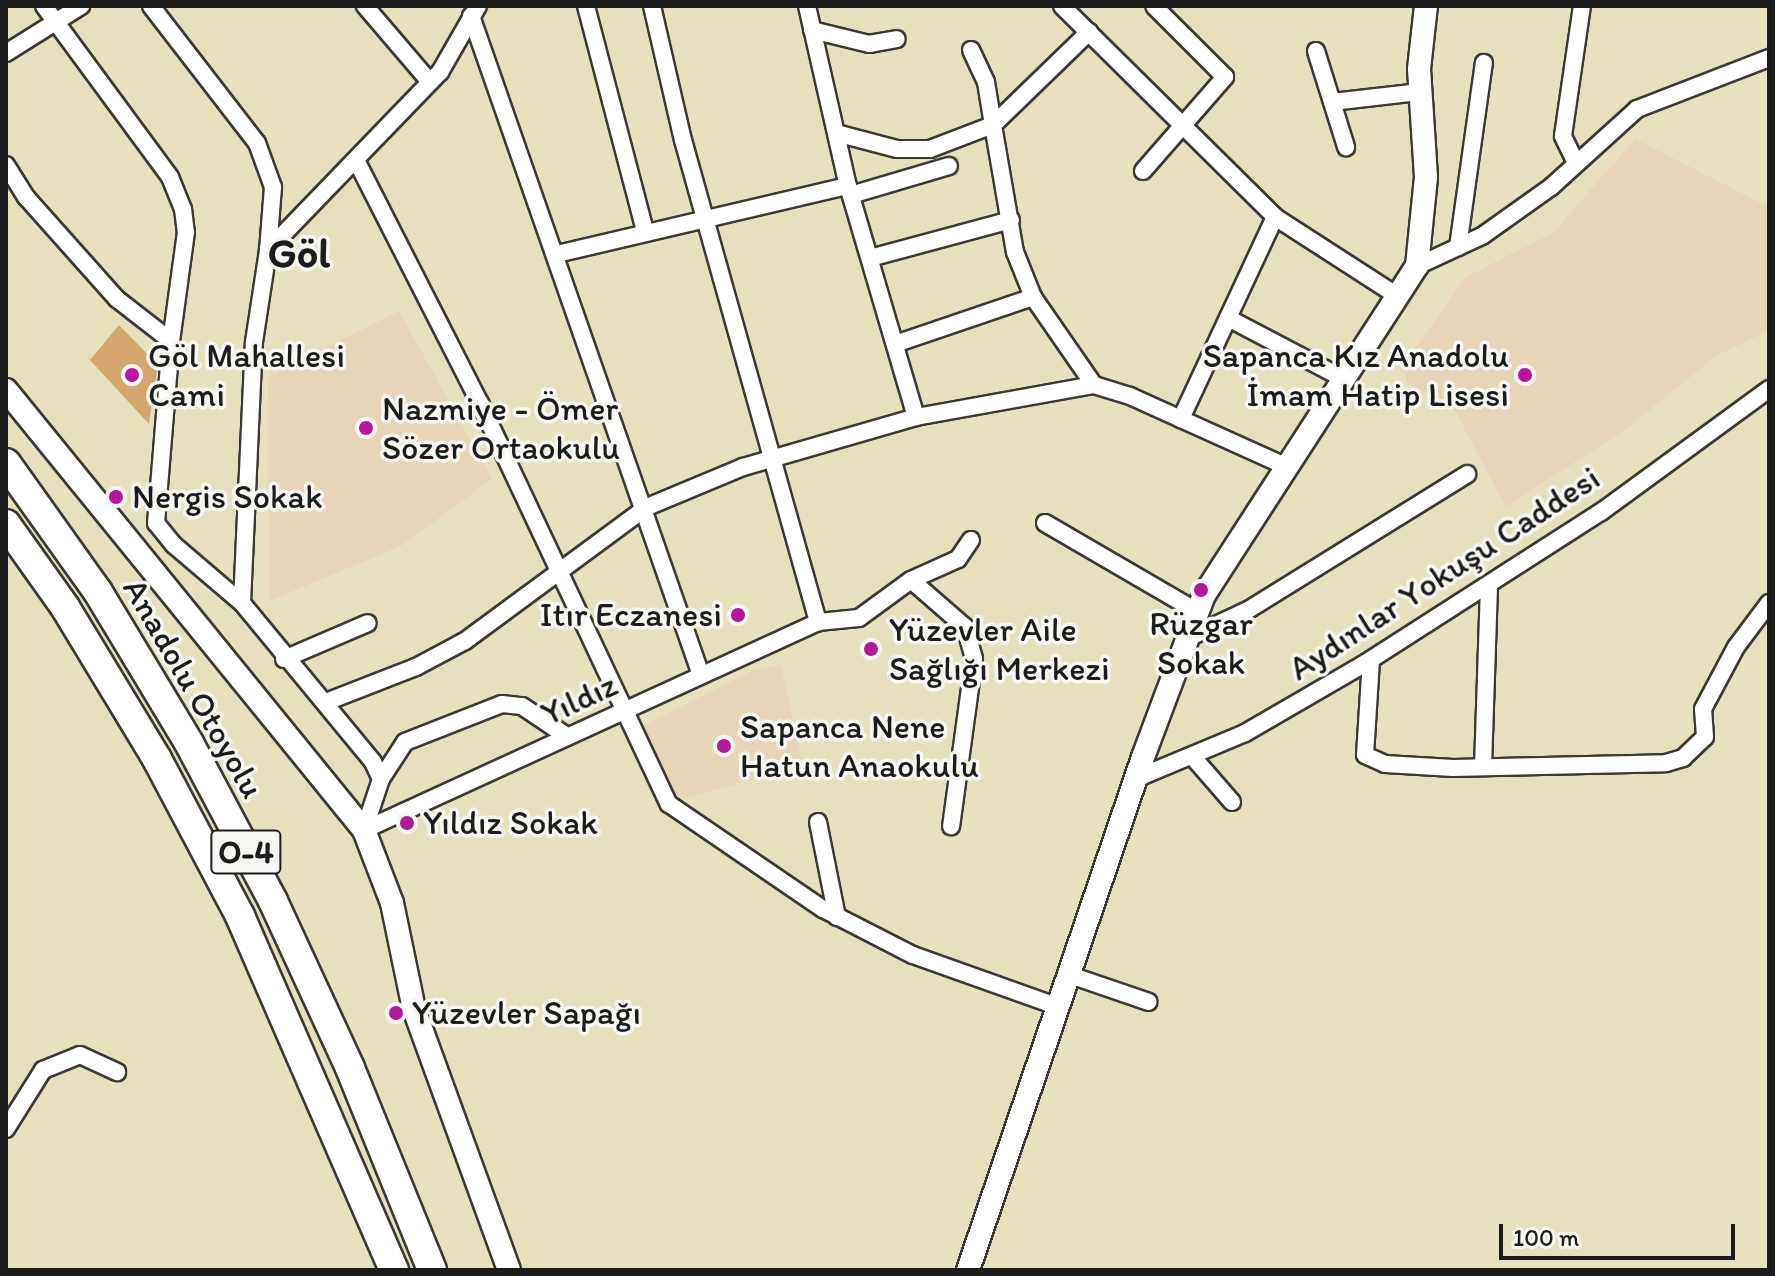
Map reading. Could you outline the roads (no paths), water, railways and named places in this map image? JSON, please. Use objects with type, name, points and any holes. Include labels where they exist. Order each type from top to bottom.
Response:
[{"type":"highway","name":"Anadolu Otoyolu","points":[[6,463],[98,592],[189,743],[273,901],[350,1068],[432,1270]]},
{"type":"highway","name":"Anadolu Otoyolu","points":[[6,524],[65,607],[157,759],[240,916],[394,1270]]},
{"type":"street","points":[[44,6],[170,177],[183,209],[186,232],[171,341],[156,523],[174,545],[242,603],[284,659],[326,702],[381,779]]},
{"type":"street","points":[[6,53],[81,6]]},
{"type":"street","points":[[151,6],[257,143],[273,187],[268,250],[254,342],[242,603]]},
{"type":"street","points":[[365,6],[430,82]]},
{"type":"street","points":[[586,6],[645,231]]},
{"type":"street","points":[[652,6],[705,216],[818,622]]},
{"type":"street","points":[[807,6],[850,190],[916,417]]},
{"type":"street","points":[[1062,6],[1275,217],[1399,297]]},
{"type":"street","points":[[1143,171],[1225,77],[1154,6]]},
{"type":"street","points":[[968,1270],[1135,779],[1198,612],[1417,266],[1426,177],[1420,92],[1426,6]]},
{"type":"street","points":[[1576,163],[1563,136],[1582,6]]},
{"type":"street","points":[[268,250],[430,82],[474,11]]},
{"type":"street","points":[[474,11],[647,507],[701,675]]},
{"type":"street","points":[[812,30],[869,44],[897,39]]},
{"type":"street","points":[[836,133],[897,149],[930,149],[993,125],[1089,32]]},
{"type":"street","points":[[971,50],[986,82],[1015,252],[1033,297],[1094,385]]},
{"type":"street","points":[[1316,51],[1346,147]]},
{"type":"street","points":[[1417,266],[1458,247],[1539,195],[1637,109],[1769,58]]},
{"type":"street","points":[[1458,247],[1484,63]]},
{"type":"street","points":[[1332,102],[1420,92]]},
{"type":"street","points":[[356,160],[558,568],[669,804],[837,917],[913,955],[1059,1007]]},
{"type":"street","points":[[6,165],[26,197],[117,299],[171,341]]},
{"type":"street","points":[[557,254],[705,216],[850,190],[949,166]]},
{"type":"street","points":[[1181,419],[1275,217]]},
{"type":"street","points":[[870,258],[1011,220]]},
{"type":"street","points":[[895,344],[1033,297]]},
{"type":"street","points":[[1228,318],[1346,380]]},
{"type":"street","points":[[326,702],[465,641],[558,568],[647,507],[773,459],[916,417],[1094,385],[1181,419],[1287,467]]},
{"type":"street","name":"Aydınlar Yokuşu Caddesi","points":[[1135,779],[1245,733],[1371,660],[1420,624],[1489,586],[1769,389]]},
{"type":"street","points":[[6,390],[364,830],[392,903],[414,1009],[509,1270]]},
{"type":"street","points":[[1188,638],[1248,610],[1467,474]]},
{"type":"street","points":[[1045,523],[1198,612]]},
{"type":"street","name":"Yıldız","points":[[364,830],[818,622],[859,618],[911,580],[958,559],[971,540]]},
{"type":"street","points":[[911,580],[965,627],[974,659],[951,826]]},
{"type":"street","points":[[1483,767],[1489,586]]},
{"type":"street","points":[[1371,660],[1365,755],[1385,764],[1483,767],[1666,763],[1683,758],[1705,737],[1703,709],[1736,647],[1769,603]]},
{"type":"street","points":[[284,659],[368,623]]},
{"type":"street","points":[[364,830],[381,779],[405,742],[502,704],[522,706],[568,737]]},
{"type":"street","points":[[1192,756],[1232,802]]},
{"type":"street","points":[[818,822],[837,917]]},
{"type":"street","points":[[1070,975],[1149,1002]]},
{"type":"street","points":[[6,1129],[43,1070],[80,1055],[117,1072]]},
{"type":"place","name":"Göl Mahallesi Cami","points":[[132,375]]},
{"type":"place","name":"Sapanca Kız Anadolu İmam Hatip Lisesi","points":[[1525,375]]},
{"type":"place","name":"Nazmiye - Ömer Sözer Ortaokulu","points":[[366,428]]},
{"type":"place","name":"Nergis Sokak","points":[[116,497]]},
{"type":"place","name":"Rüzgar Sokak","points":[[1201,590]]},
{"type":"place","name":"Itır Eczanesi","points":[[738,615]]},
{"type":"place","name":"Yüzevler Aile Sağlığı Merkezi","points":[[871,649]]},
{"type":"place","name":"Sapanca Nene Hatun Anaokulu","points":[[724,746]]},
{"type":"place","name":"Yıldız Sokak","points":[[407,823]]},
{"type":"place","name":"Yüzevler Sapağı","points":[[396,1013]]},
{"type":"district","name":"Göl","points":[[299,253]]}]
